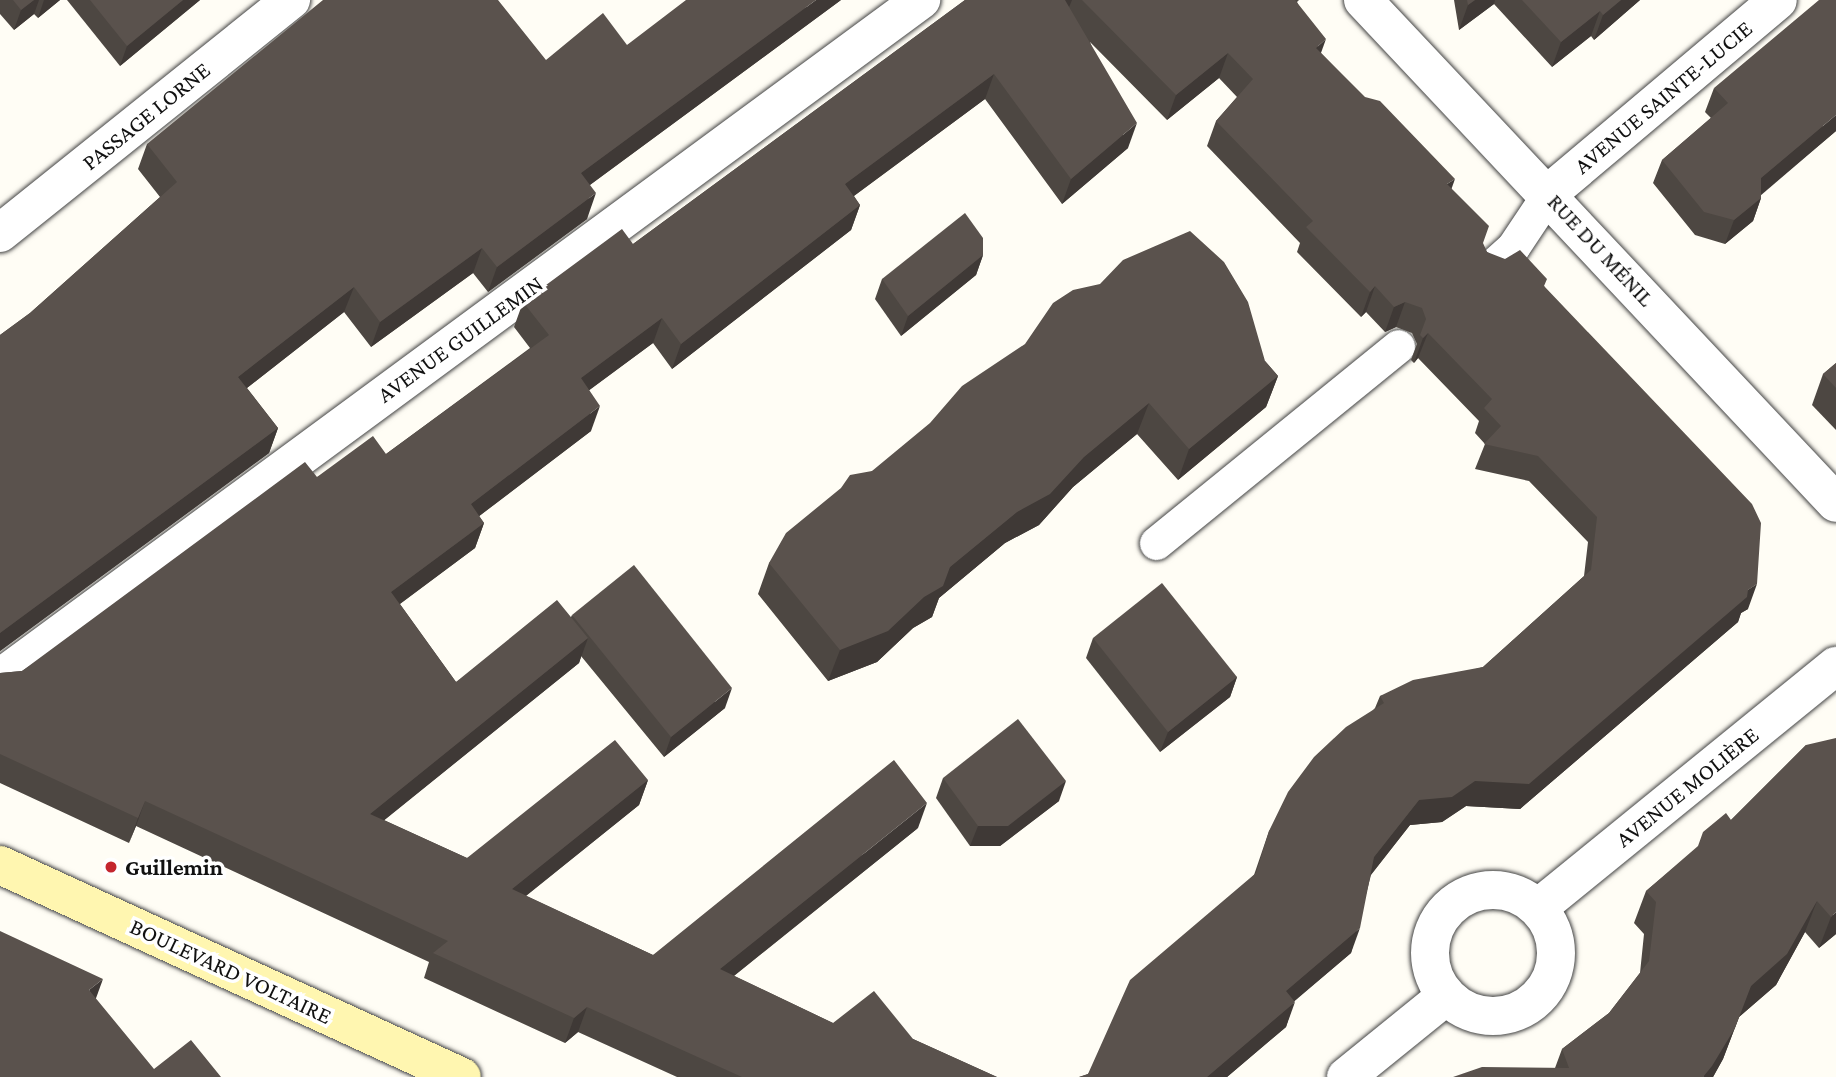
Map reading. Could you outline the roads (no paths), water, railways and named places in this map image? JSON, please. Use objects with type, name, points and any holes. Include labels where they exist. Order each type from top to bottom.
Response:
[{"type":"main road","name":"BOULEVARD VOLTAIRE","points":[[0,865],[462,1077]]},
{"type":"street","name":"PASSAGE LORNE","points":[[0,233],[291,0]]},
{"type":"street","name":"AVENUE GUILLEMIN","points":[[0,678],[921,0]]},
{"type":"street","name":"RUE DU MÉNIL","points":[[1363,0],[1549,193],[1836,503]]},
{"type":"street","name":"AVENUE SAINTE-LUCIE","points":[[1549,193],[1778,0]]},
{"type":"street","name":"AVENUE MOLIÈRE","points":[[1538,908],[1836,666]]},
{"type":"street","points":[[1488,889],[1522,896],[1538,908],[1550,924],[1557,952],[1554,972],[1542,994],[1522,1010],[1499,1016],[1481,1016],[1446,996],[1432,974],[1429,946],[1435,924],[1447,909],[1462,897],[1488,889]]},
{"type":"street","points":[[1346,1077],[1446,996]]},
{"type":"lane","points":[[1493,265],[1513,247],[1549,193]]},
{"type":"lane","points":[[1156,543],[1398,346]]},
{"type":"place","name":"Guillemin","points":[[111,867]]}]
